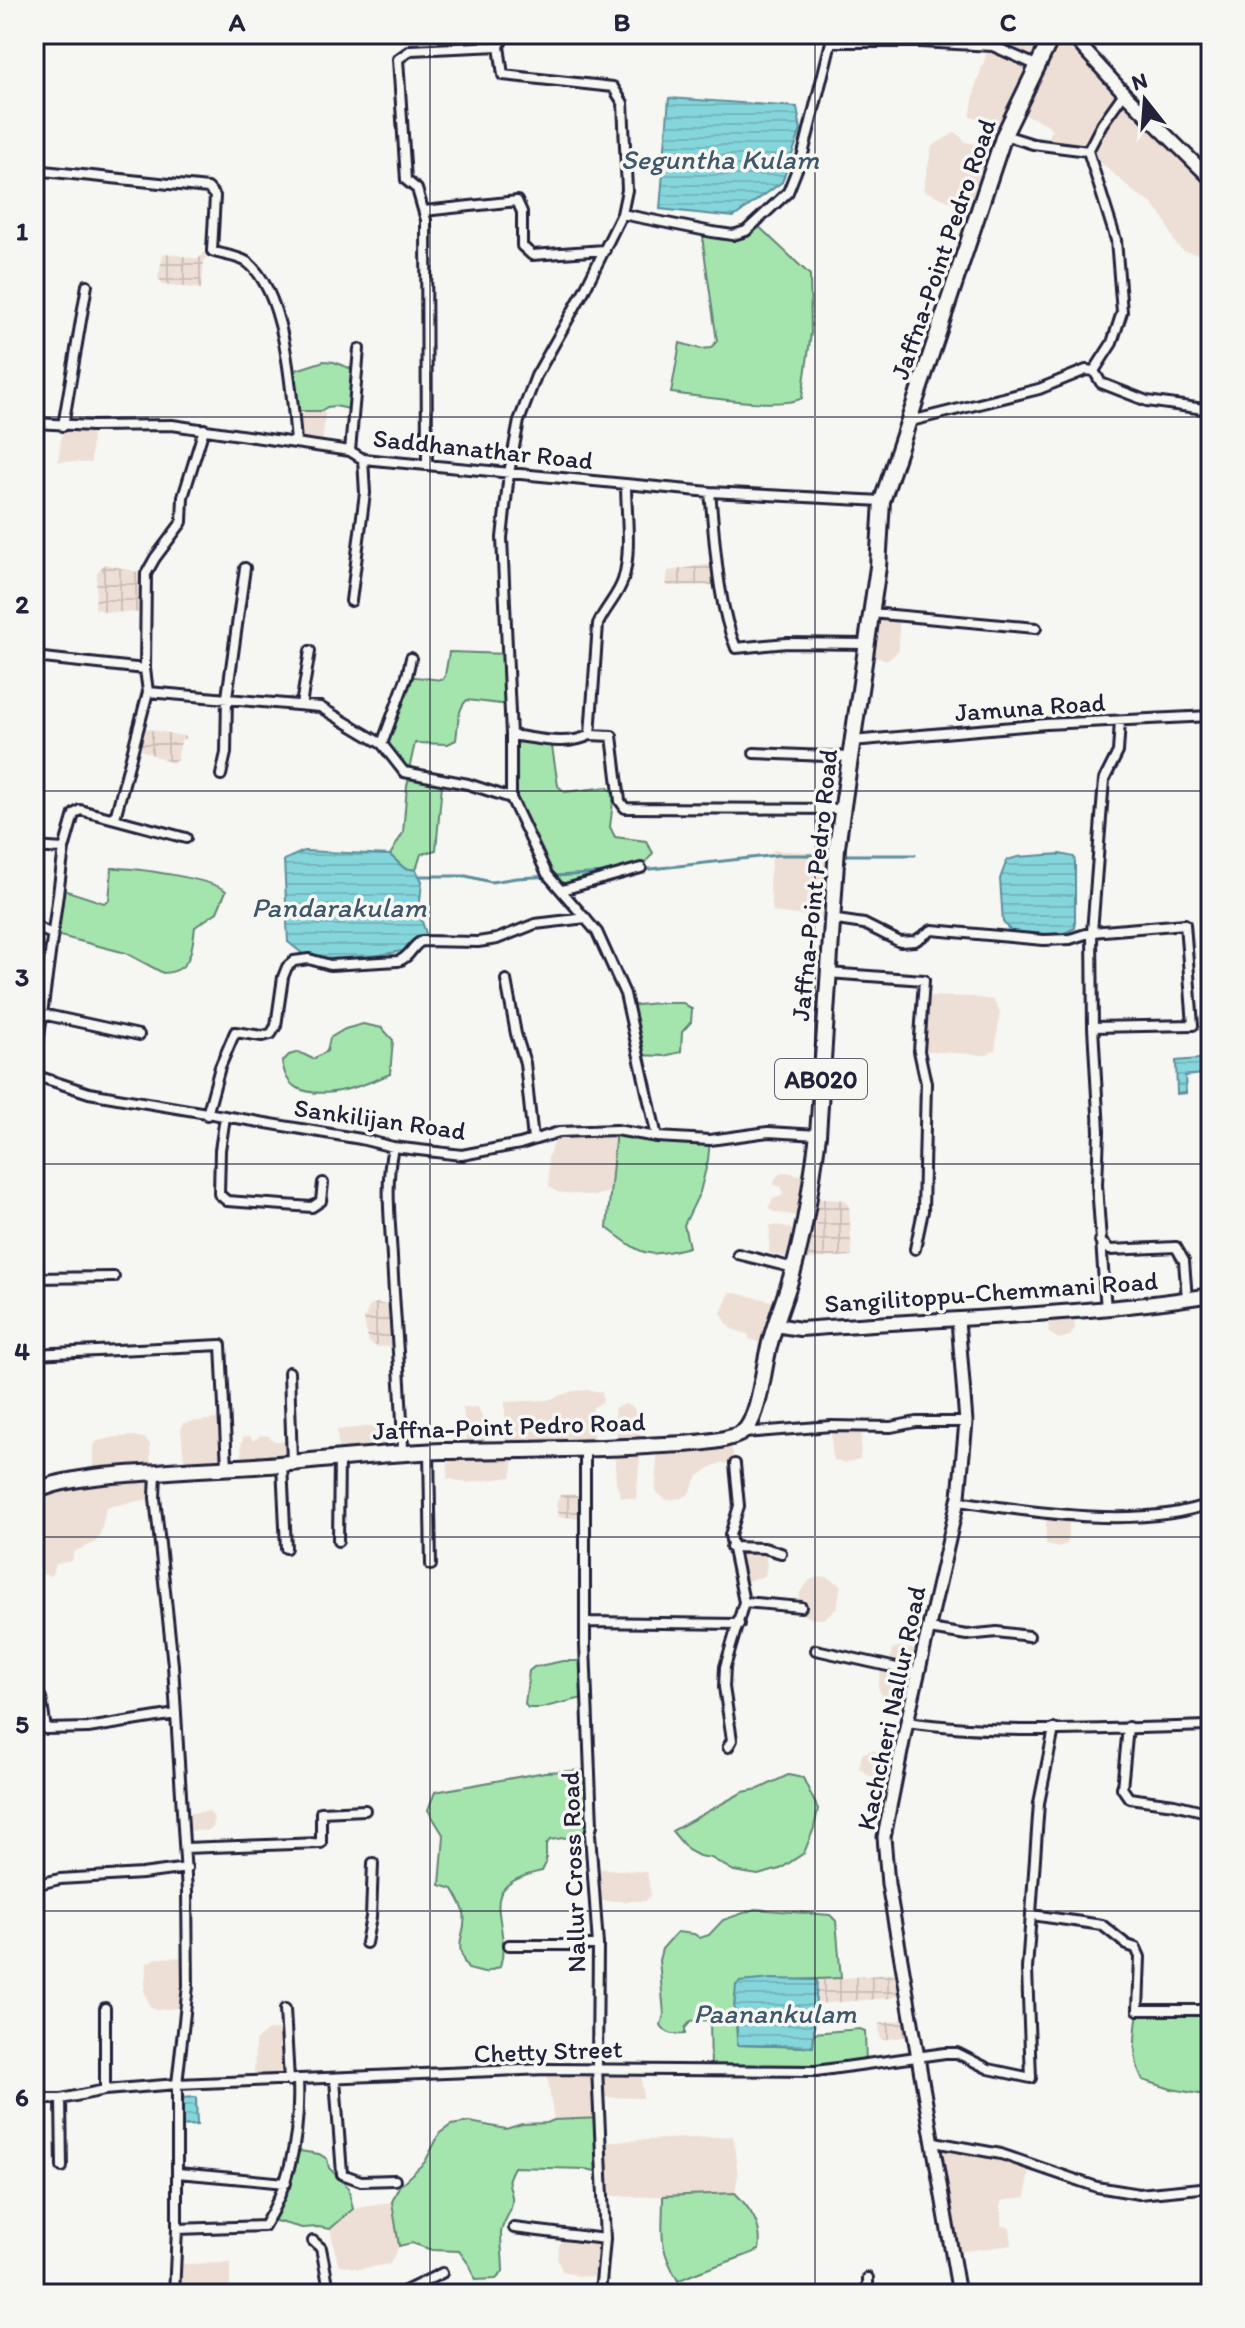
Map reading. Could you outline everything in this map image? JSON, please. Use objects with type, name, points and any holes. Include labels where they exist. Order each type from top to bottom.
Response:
[{"type":"main road","name":"Jaffna-Point Pedro Road","points":[[34,1493],[61,1482],[339,1456],[692,1443],[729,1437],[743,1433],[749,1427],[775,1325],[794,1268],[809,1198],[818,1135],[830,919],[842,809],[878,567],[882,501],[1004,135],[1053,34]]},
{"type":"main road","name":"Sangilitoppu-Chemmani Road","points":[[775,1325],[800,1329],[1106,1310],[1211,1295]]},
{"type":"street","points":[[506,34],[499,46],[503,75],[613,87],[623,103],[627,190],[622,214],[584,291],[536,376],[519,421],[509,473],[502,538],[511,798],[547,874],[597,932],[625,994],[657,1137]]},
{"type":"street","points":[[1070,34],[1124,93],[1211,179]]},
{"type":"street","points":[[622,214],[733,235],[746,231],[788,192],[803,154],[833,38],[993,46],[1038,66]]},
{"type":"street","points":[[427,463],[426,220],[417,189],[406,180],[398,59],[411,50],[499,46]]},
{"type":"street","points":[[1094,371],[1112,343],[1122,312],[1116,240],[1088,151],[1124,93]]},
{"type":"street","points":[[1004,135],[1033,144],[1088,151]]},
{"type":"street","points":[[34,170],[208,188],[215,196],[212,251],[246,261],[271,293],[290,372],[296,442]]},
{"type":"street","points":[[424,211],[517,201],[522,212],[522,246],[532,255],[605,250]]},
{"type":"street","points":[[63,426],[87,285]]},
{"type":"street","points":[[350,451],[359,349]]},
{"type":"street","points":[[911,421],[1039,389],[1086,370],[1094,371]]},
{"type":"street","points":[[1094,371],[1101,383],[1147,401],[1211,410]]},
{"type":"street","name":"Saddhanathar Road","points":[[34,423],[63,426],[172,425],[350,451],[363,459],[710,492],[882,501]]},
{"type":"street","points":[[111,818],[116,814],[148,692],[145,669],[146,574],[182,522],[183,497],[204,429]]},
{"type":"street","points":[[351,601],[365,493],[363,459]]},
{"type":"street","points":[[590,735],[598,624],[618,592],[627,561],[626,484]]},
{"type":"street","points":[[710,492],[724,603],[736,648],[787,643],[866,644]]},
{"type":"street","points":[[221,775],[226,753],[227,697],[245,568]]},
{"type":"street","points":[[871,613],[1036,628]]},
{"type":"street","points":[[301,705],[310,651]]},
{"type":"street","points":[[34,657],[145,669]]},
{"type":"street","points":[[382,744],[411,658]]},
{"type":"street","points":[[148,692],[320,707],[382,744],[404,772],[468,784],[511,798]]},
{"type":"street","name":"Jamuna Road","points":[[852,741],[1046,724],[1211,716]]},
{"type":"street","points":[[1106,1310],[1097,1185],[1099,1131],[1092,932],[1104,780],[1118,752],[1120,721]]},
{"type":"street","points":[[511,735],[551,740],[580,740],[590,735],[612,736],[620,801],[625,808],[842,809]]},
{"type":"street","points":[[754,753],[850,757]]},
{"type":"street","points":[[34,1074],[64,849],[74,814],[80,810],[186,838]]},
{"type":"street","points":[[34,847],[64,849]]},
{"type":"street","points":[[562,890],[641,868]]},
{"type":"street","points":[[207,1115],[220,1067],[235,1032],[262,1036],[271,1034],[276,1026],[283,977],[294,961],[309,959],[330,965],[398,961],[407,957],[422,941],[478,942],[497,939],[535,924],[586,918]]},
{"type":"street","points":[[830,919],[864,924],[900,942],[915,941],[932,930],[1044,940],[1070,939],[1092,932],[1185,924],[1193,1025],[1093,1027]]},
{"type":"street","points":[[34,926],[52,934]]},
{"type":"street","points":[[827,973],[924,980],[919,1051],[926,1083],[923,1211],[915,1249]]},
{"type":"street","points":[[506,980],[525,1063],[533,1140]]},
{"type":"street","points":[[42,1014],[139,1035]]},
{"type":"street","name":"Sankilijan Road","points":[[34,1074],[89,1093],[393,1147],[462,1155],[559,1132],[616,1130],[657,1137],[710,1140],[768,1132],[818,1135]]},
{"type":"street","points":[[225,1117],[220,1150],[219,1194],[227,1201],[312,1207],[321,1201],[323,1183]]},
{"type":"street","points":[[393,1147],[387,1175],[388,1216],[403,1453]]},
{"type":"street","points":[[1100,1241],[1110,1250],[1176,1247],[1184,1261],[1187,1299]]},
{"type":"street","points":[[738,1254],[794,1268]]},
{"type":"street","points":[[34,1278],[114,1277]]},
{"type":"street","name":"Kachcheri Nallur Road","points":[[958,1320],[966,1422],[958,1501],[884,1837],[888,1884],[959,2294]]},
{"type":"street","points":[[34,1354],[221,1345],[227,1467]]},
{"type":"street","points":[[286,1548],[289,1372]]},
{"type":"street","points":[[743,1433],[831,1426],[891,1427],[916,1422],[966,1422]]},
{"type":"street","name":"Nallur Cross Road","points":[[585,1448],[590,1834],[598,1945],[597,2068],[605,2239],[600,2294]]},
{"type":"street","points":[[429,1452],[431,1565]]},
{"type":"street","points":[[338,1541],[339,1456]]},
{"type":"street","points":[[728,1747],[732,1740],[724,1687],[725,1667],[744,1602],[730,1535],[739,1506],[735,1464]]},
{"type":"street","points":[[156,1472],[155,1498],[169,1618],[187,1868],[188,1986],[177,2084],[174,2294]]},
{"type":"street","points":[[958,1501],[1046,1514],[1155,1516],[1189,1511],[1211,1503]]},
{"type":"street","points":[[731,1547],[764,1548],[781,1553]]},
{"type":"street","points":[[744,1602],[801,1607]]},
{"type":"street","points":[[585,1622],[739,1624]]},
{"type":"street","points":[[929,1629],[967,1635],[997,1632],[1029,1636]]},
{"type":"street","points":[[816,1650],[919,1673]]},
{"type":"street","points":[[34,1696],[41,1698],[46,1729],[88,1728],[176,1714]]},
{"type":"street","points":[[907,1722],[943,1727],[1054,1729],[1211,1726]]},
{"type":"street","points":[[1128,1727],[1122,1788],[1129,1798],[1211,1813]]},
{"type":"street","points":[[1054,1729],[1039,1803],[1032,1915],[1102,1925],[1127,1945],[1136,1948],[1140,1957],[1138,2010],[1211,2010]]},
{"type":"street","points":[[185,1848],[321,1843],[321,1812],[365,1810]]},
{"type":"street","points":[[366,1943],[371,1917],[373,1863]]},
{"type":"street","points":[[34,1885],[60,1879],[187,1868]]},
{"type":"street","name":"Chetty Street","points":[[34,2099],[61,2099],[105,2090],[177,2084],[597,2068],[816,2071],[957,2053],[989,2069],[1031,2078],[1027,1969],[1032,1915]]},
{"type":"street","points":[[509,1945],[598,1945]]},
{"type":"street","points":[[105,2008],[105,2090]]},
{"type":"street","points":[[177,2229],[264,2226],[286,2183],[297,2124],[285,2009]]},
{"type":"street","points":[[335,2079],[342,2174],[361,2181],[395,2180]]},
{"type":"street","points":[[61,2099],[62,2167]]},
{"type":"street","points":[[934,2142],[1001,2154],[1097,2187],[1139,2194],[1211,2187]]},
{"type":"street","points":[[178,2173],[286,2183]]},
{"type":"street","points":[[514,2228],[605,2239]]},
{"type":"street","points":[[313,2241],[321,2248],[330,2294]]},
{"type":"street","points":[[403,2292],[442,2273]]},
{"type":"street","points":[[868,2278],[868,2294]]},
{"type":"shaded area","points":[[993,34],[1070,34],[1211,179],[1211,251],[1197,254],[1183,251],[1175,243],[1164,218],[1151,203],[1088,151],[1045,146],[1052,130],[1047,124],[1016,111],[1009,124],[970,117],[976,85]]},
{"type":"shaded area","points":[[956,132],[965,142],[999,148],[977,213],[923,190],[932,146]]},
{"type":"shaded area","points":[[211,247],[204,261],[201,289],[163,284],[158,278],[163,255],[167,253],[198,259]]},
{"type":"shaded area","points":[[293,411],[325,413],[322,447],[296,442]]},
{"type":"shaded area","points":[[63,426],[92,426],[91,463],[58,461]]},
{"type":"shaded area","points":[[718,563],[721,585],[666,586],[668,571]]},
{"type":"shaded area","points":[[105,564],[146,574],[147,613],[105,612],[95,608],[97,572]]},
{"type":"shaded area","points":[[871,613],[899,621],[899,650],[888,660],[865,655]]},
{"type":"shaded area","points":[[138,727],[187,737],[181,741],[177,760],[172,763],[141,750],[131,752]]},
{"type":"shaded area","points":[[773,850],[836,854],[830,919],[773,912],[769,881]]},
{"type":"shaded area","points":[[923,998],[993,1000],[1000,1012],[995,1050],[986,1055],[928,1051],[920,1044]]},
{"type":"shaded area","points":[[616,1130],[609,1192],[594,1196],[557,1192],[549,1186],[548,1157],[559,1132]]},
{"type":"shaded area","points":[[785,1172],[805,1176],[805,1217],[774,1212],[769,1207],[773,1199],[783,1195],[782,1187],[774,1185],[778,1175]]},
{"type":"shaded area","points":[[809,1198],[845,1200],[849,1206],[852,1256],[797,1260]]},
{"type":"shaded area","points":[[770,1225],[802,1233],[797,1260],[769,1253]]},
{"type":"shaded area","points":[[730,1292],[772,1301],[781,1306],[769,1346],[730,1328],[721,1313]]},
{"type":"shaded area","points":[[376,1303],[394,1306],[398,1346],[377,1347],[368,1342],[364,1319],[369,1307]]},
{"type":"shaded area","points":[[1073,1312],[1075,1328],[1070,1336],[1059,1339],[1049,1333],[1047,1313]]},
{"type":"shaded area","points":[[573,1391],[602,1392],[603,1403],[593,1407],[595,1448],[516,1449],[511,1477],[465,1483],[447,1478],[449,1452],[468,1452],[463,1408],[478,1407],[484,1423],[486,1450],[505,1449],[505,1402],[547,1400]]},
{"type":"shaded area","points":[[626,1404],[634,1408],[642,1446],[637,1447],[640,1457],[636,1499],[621,1497],[616,1482],[614,1448],[618,1448],[614,1408]]},
{"type":"shaded area","points":[[223,1418],[227,1467],[185,1469],[183,1423]]},
{"type":"shaded area","points":[[831,1426],[862,1426],[860,1459],[843,1463],[834,1460]]},
{"type":"shaded area","points":[[398,1427],[403,1453],[339,1456],[337,1430]]},
{"type":"shaded area","points":[[261,1435],[269,1436],[274,1441],[289,1441],[292,1462],[243,1466],[243,1437],[250,1436],[253,1441]]},
{"type":"shaded area","points":[[115,1437],[144,1438],[150,1444],[155,1498],[106,1507],[96,1542],[74,1552],[71,1561],[56,1564],[51,1576],[34,1572],[34,1493],[98,1478],[93,1467],[93,1445]]},
{"type":"shaded area","points":[[729,1437],[735,1464],[721,1463],[711,1467],[698,1476],[688,1495],[681,1498],[667,1500],[656,1492],[657,1445]]},
{"type":"shaded area","points":[[560,1495],[585,1495],[585,1518],[559,1517],[556,1505]]},
{"type":"shaded area","points":[[1046,1514],[1070,1515],[1067,1544],[1057,1547],[1046,1544]]},
{"type":"shaded area","points":[[731,1547],[764,1548],[765,1576],[739,1583]]},
{"type":"shaded area","points":[[827,1577],[841,1585],[837,1608],[823,1619],[813,1619],[804,1615],[800,1592],[810,1580]]},
{"type":"shaded area","points":[[899,1647],[923,1651],[911,1705],[884,1700],[878,1687],[882,1665],[889,1666],[892,1649]]},
{"type":"shaded area","points":[[872,1750],[900,1756],[896,1778],[870,1776],[859,1768],[862,1754]]},
{"type":"shaded area","points":[[209,1811],[214,1818],[213,1828],[206,1831],[184,1830],[183,1814]]},
{"type":"shaded area","points":[[592,1868],[647,1872],[651,1895],[645,1901],[594,1901]]},
{"type":"shaded area","points":[[188,1957],[185,2007],[157,2010],[150,2007],[144,1991],[147,1963],[157,1958]]},
{"type":"shaded area","points":[[904,1973],[907,1992],[891,1998],[816,2004],[817,1980]]},
{"type":"shaded area","points":[[912,2018],[915,2035],[883,2040],[880,2037],[879,2024]]},
{"type":"shaded area","points":[[268,2030],[287,2031],[289,2081],[254,2082],[255,2041]]},
{"type":"shaded area","points":[[641,2068],[643,2098],[600,2097],[599,2118],[554,2120],[546,2069]]},
{"type":"shaded area","points":[[733,2136],[738,2176],[735,2193],[635,2197],[602,2195],[599,2142]]},
{"type":"shaded area","points":[[938,2145],[976,2150],[1029,2167],[1026,2197],[1001,2201],[1001,2226],[1010,2227],[1012,2245],[957,2252]]},
{"type":"shaded area","points":[[392,2202],[399,2246],[390,2264],[358,2269],[338,2264],[330,2229],[353,2209]]},
{"type":"shaded area","points":[[566,2234],[605,2239],[601,2277],[578,2276],[562,2271],[557,2258]]},
{"type":"shaded area","points":[[230,2263],[230,2292],[174,2293],[175,2264]]},
{"type":"green space","points":[[754,222],[810,275],[811,333],[802,398],[777,403],[671,393],[680,343],[701,349],[711,348],[717,341],[703,244],[704,230],[733,235]]},
{"type":"green space","points":[[324,361],[357,371],[354,410],[335,406],[321,411],[293,411],[290,372]]},
{"type":"green space","points":[[449,652],[507,654],[510,705],[467,700],[460,713],[456,740],[448,744],[415,743],[410,765],[404,772],[382,744],[407,676],[442,680]]},
{"type":"green space","points":[[511,735],[551,740],[558,786],[565,792],[607,787],[614,793],[610,827],[615,837],[646,841],[653,853],[641,868],[562,890],[547,874],[511,798]]},
{"type":"green space","points":[[410,774],[442,779],[436,850],[421,854],[416,870],[404,868],[390,855],[403,833]]},
{"type":"green space","points":[[112,868],[189,878],[226,891],[217,912],[195,927],[189,958],[180,968],[163,973],[126,953],[52,934],[58,888],[104,903],[109,900]]},
{"type":"green space","points":[[683,1003],[692,1009],[691,1022],[682,1032],[681,1052],[664,1056],[639,1055],[628,1006]]},
{"type":"green space","points":[[363,1024],[382,1028],[393,1040],[390,1074],[357,1087],[332,1092],[308,1092],[291,1083],[282,1062],[289,1055],[299,1052],[313,1059],[327,1051],[330,1038],[345,1029]]},
{"type":"green space","points":[[616,1130],[710,1140],[700,1192],[684,1225],[689,1247],[662,1253],[645,1252],[607,1228]]},
{"type":"green space","points":[[563,1661],[585,1661],[587,1697],[528,1708],[525,1704],[529,1671],[534,1667]]},
{"type":"green space","points":[[590,1770],[590,1834],[550,1840],[546,1845],[546,1863],[542,1871],[506,1886],[498,1907],[503,1950],[500,1967],[484,1973],[468,1969],[460,1945],[465,1920],[462,1907],[453,1889],[440,1885],[444,1836],[428,1810],[435,1792],[545,1772]]},
{"type":"green space","points":[[788,1775],[803,1778],[818,1809],[804,1853],[780,1869],[758,1875],[734,1871],[688,1850],[672,1831],[743,1792],[759,1789]]},
{"type":"green space","points":[[755,1909],[830,1915],[836,1921],[841,1978],[740,1982],[734,2005],[737,2045],[813,2047],[814,2033],[860,2029],[865,2031],[866,2065],[840,2069],[711,2069],[710,2020],[691,2021],[685,2028],[685,2034],[671,2034],[663,2028],[659,1960],[662,1949],[677,1932],[700,1938],[709,1935],[723,1920]]},
{"type":"green space","points":[[1138,2010],[1211,2010],[1211,2096],[1143,2080],[1135,2054]]},
{"type":"green space","points":[[599,2118],[601,2172],[514,2167],[509,2180],[511,2207],[501,2233],[503,2272],[496,2279],[475,2280],[459,2251],[432,2250],[412,2243],[399,2246],[392,2202],[399,2186],[425,2162],[440,2133],[451,2125],[470,2122],[506,2129],[554,2120]]},
{"type":"green space","points":[[293,2150],[319,2154],[327,2159],[329,2168],[348,2187],[353,2209],[330,2229],[302,2228],[268,2219]]},
{"type":"green space","points":[[735,2193],[754,2219],[759,2234],[759,2250],[678,2281],[664,2248],[663,2196]]},
{"type":"water","name":"Seguntha Kulam","points":[[669,98],[797,107],[801,130],[782,182],[734,217],[660,209]]},
{"type":"water","name":"Pandarakulam","points":[[304,851],[390,855],[404,868],[416,870],[422,881],[419,912],[430,946],[318,966],[288,942],[284,860]]},
{"type":"water","points":[[1060,854],[1074,857],[1075,928],[1060,935],[1013,934],[1003,922],[1000,879],[1007,860]]},
{"type":"water","points":[[1211,1058],[1211,1073],[1185,1076],[1186,1093],[1177,1094],[1176,1061]]},
{"type":"water","name":"Paanankulam","points":[[771,1979],[817,1980],[813,2047],[737,2045],[737,2028],[733,2022],[736,1985]]},
{"type":"water","points":[[196,2097],[197,2125],[182,2126],[181,2098]]},
{"type":"waterway","points":[[642,870],[778,855],[830,855]]},
{"type":"waterway","points":[[842,855],[915,855]]},
{"type":"waterway","points":[[420,876],[466,876],[491,882],[607,873]]}]
